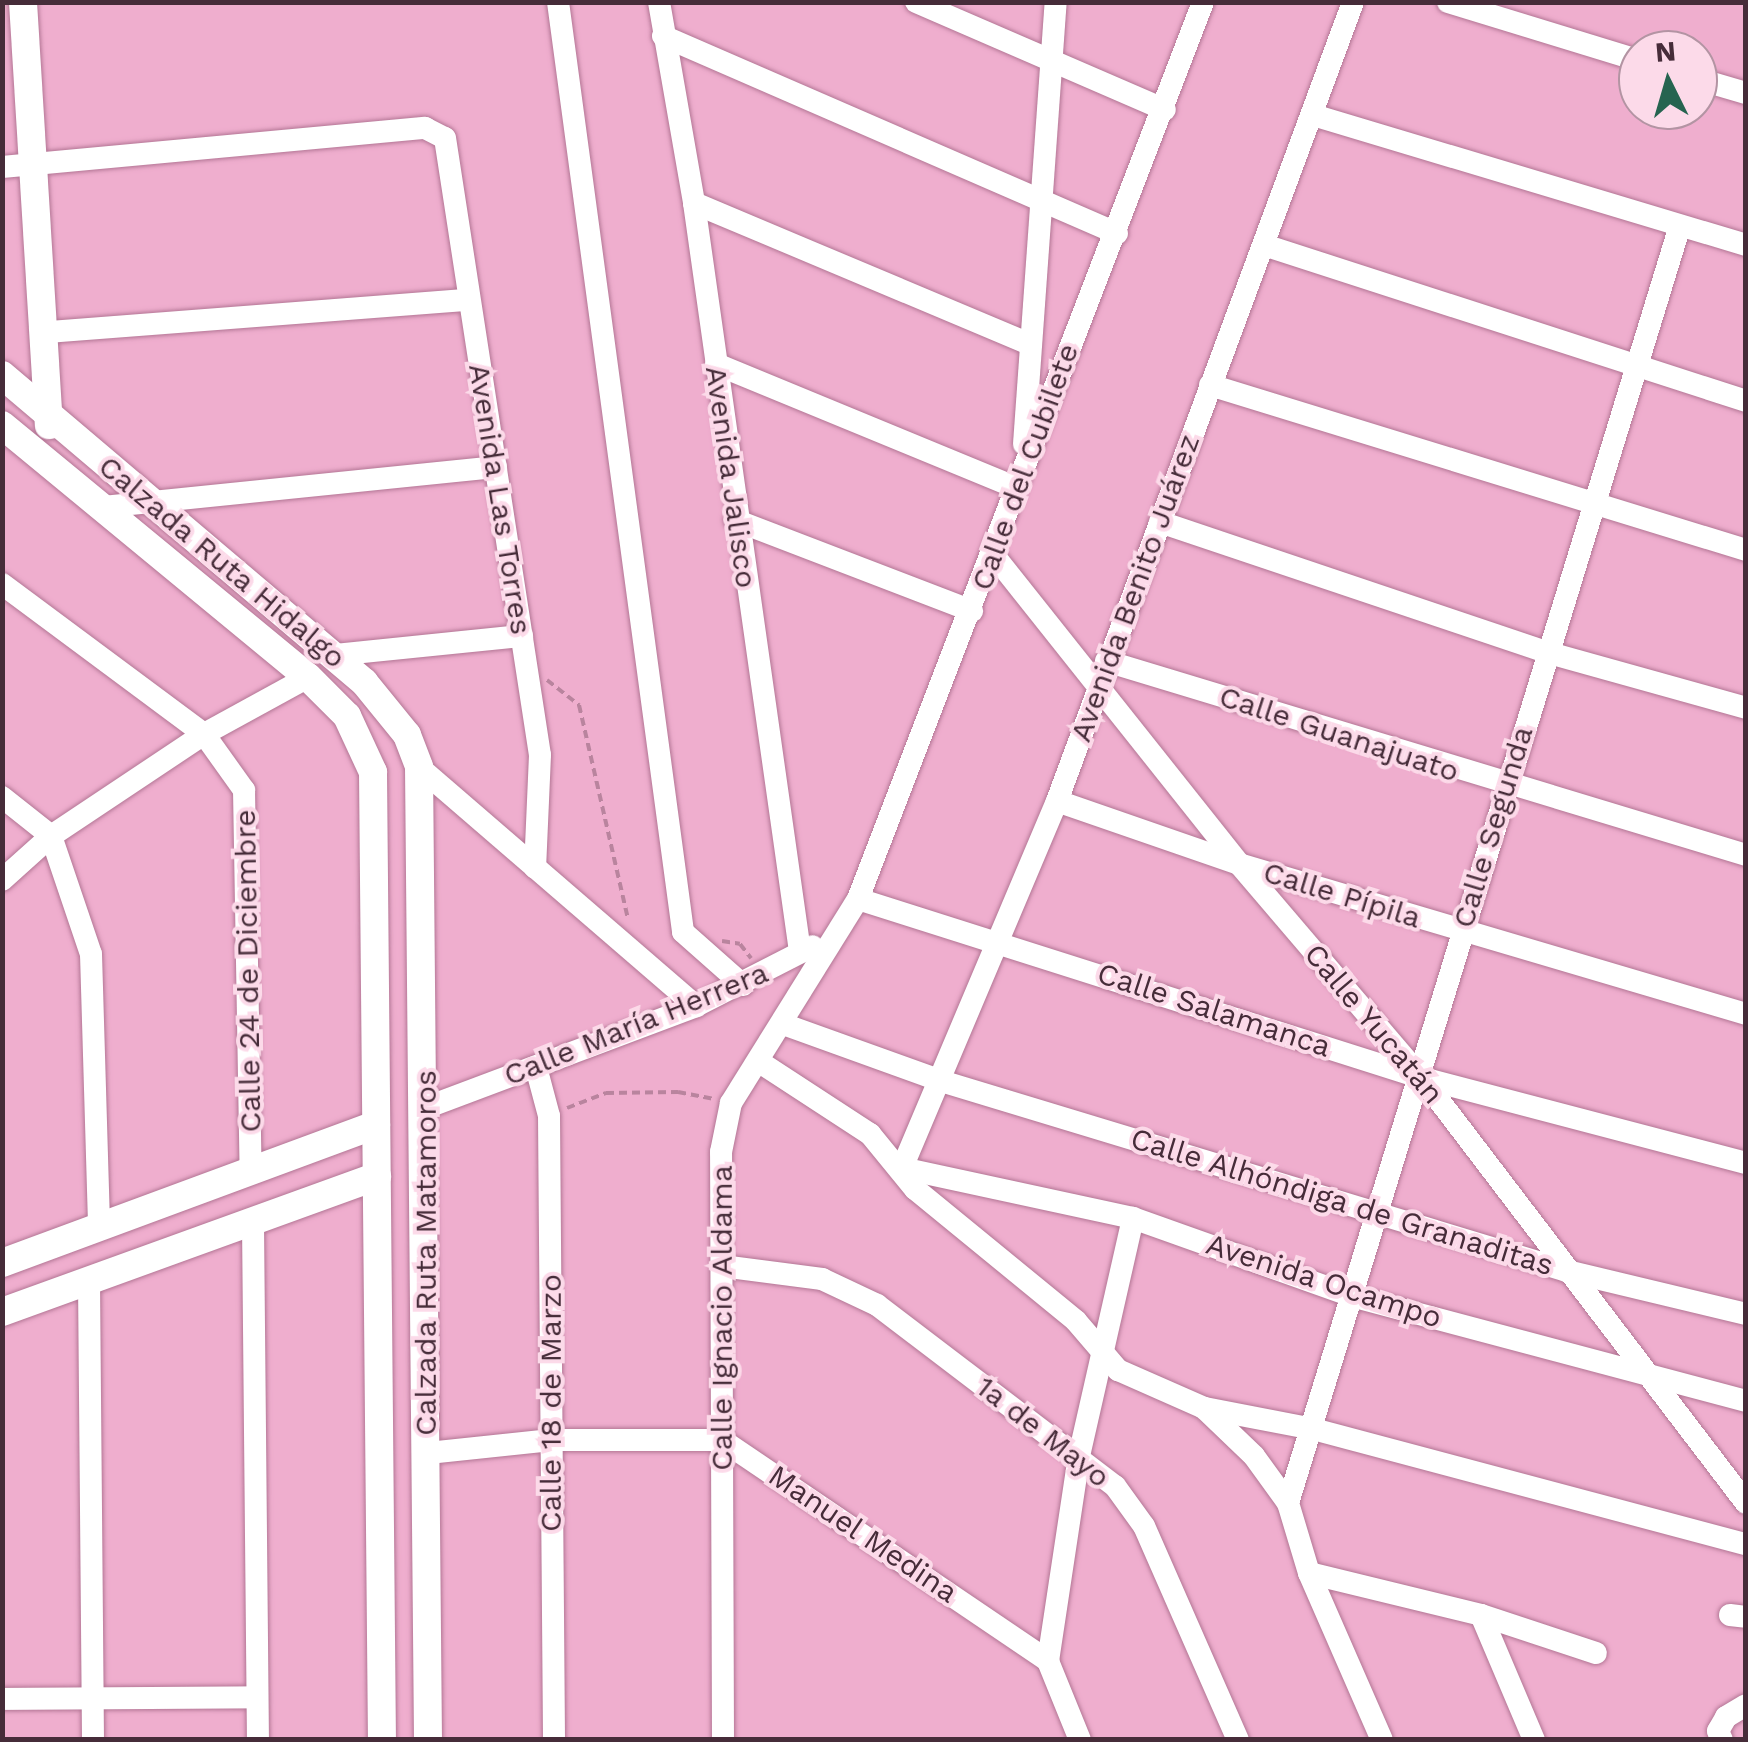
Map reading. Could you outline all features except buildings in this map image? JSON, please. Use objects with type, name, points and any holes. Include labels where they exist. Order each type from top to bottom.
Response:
[{"type":"main road","points":[[23,2],[48,332],[51,465],[87,447]]},
{"type":"main road","name":"Calzada Ruta Hidalgo","points":[[2,374],[146,500],[334,655],[392,712],[419,767]]},
{"type":"main road","name":"Calzada Ruta Hidalgo","points":[[2,425],[308,676],[347,716],[373,772]]},
{"type":"main road","name":"Calzada Ruta Matamoros","points":[[419,767],[428,1740]]},
{"type":"main road","name":"Calzada Ruta Matamoros","points":[[373,772],[382,1740]]},
{"type":"main road","points":[[2,1262],[376,1125]]},
{"type":"main road","points":[[2,1312],[378,1176]]},
{"type":"street","points":[[558,2],[683,932],[743,985]]},
{"type":"street","name":"Avenida Jalisco","points":[[659,2],[694,203],[735,520],[800,952]]},
{"type":"street","points":[[916,2],[1166,110]]},
{"type":"street","points":[[1023,458],[1027,343],[1048,59],[1056,2]]},
{"type":"street","name":"Calle del Cubilete","points":[[844,931],[972,612],[1023,458],[1166,110],[1203,2]]},
{"type":"street","name":"Avenida Benito Juárez","points":[[902,1168],[1056,801],[1353,2]]},
{"type":"street","points":[[1448,2],[1618,54]]},
{"type":"street","points":[[663,36],[1039,204],[1116,233]]},
{"type":"street","points":[[1718,85],[1746,93]]},
{"type":"street","points":[[1313,115],[1746,245]]},
{"type":"street","name":"Avenida Las Torres","points":[[35,164],[425,128],[441,132],[527,664],[541,790],[535,868]]},
{"type":"street","points":[[2,167],[35,164]]},
{"type":"street","points":[[694,203],[1027,343]]},
{"type":"street","name":"Calle Segunda","points":[[1288,1503],[1382,1211],[1589,505],[1680,226]]},
{"type":"street","points":[[1264,245],[1633,369],[1746,401]]},
{"type":"street","points":[[48,332],[468,300]]},
{"type":"street","points":[[716,364],[1014,487]]},
{"type":"street","points":[[1210,385],[1589,505],[1746,550]]},
{"type":"street","points":[[102,507],[496,467]]},
{"type":"street","points":[[735,520],[972,612]]},
{"type":"street","points":[[1160,522],[1546,652],[1746,708]]},
{"type":"street","name":"Calle Yucatán","points":[[992,553],[1239,864],[1422,1078],[1746,1502]]},
{"type":"street","name":"Calle 24 de Diciembre","points":[[2,584],[204,734],[244,790],[251,1172]]},
{"type":"street","points":[[334,655],[522,636]]},
{"type":"street","name":"Calle Guanajuato","points":[[1106,661],[1504,787],[1746,855]]},
{"type":"street","points":[[2,880],[51,836],[204,734],[308,676]]},
{"type":"street","points":[[419,767],[696,1006]]},
{"type":"street","points":[[2,798],[51,836],[90,954],[99,1228]]},
{"type":"street","name":"Calle Pípila","points":[[1056,801],[1239,864],[1746,1014]]},
{"type":"street","name":"Calle Salamanca","points":[[858,899],[998,940],[1422,1078],[1746,1162]]},
{"type":"street","name":"Calle María Herrera","points":[[425,1108],[696,1006],[844,931]]},
{"type":"street","name":"Calle Ignacio Aldama","points":[[723,1740],[721,1152],[731,1103],[844,931]]},
{"type":"street","name":"Calle Alhóndiga de Granaditas","points":[[783,1024],[940,1081],[1382,1211],[1567,1271],[1746,1314]]},
{"type":"street","points":[[758,1061],[870,1134],[915,1188],[1101,1348],[1118,1370],[1204,1408],[1313,1429],[1746,1544]]},
{"type":"street","name":"Calle 18 de Marzo","points":[[536,1068],[549,1116],[554,1740]]},
{"type":"street","name":"Avenida Ocampo","points":[[902,1168],[1133,1218],[1355,1297],[1746,1401]]},
{"type":"street","points":[[1078,1738],[1048,1661],[1079,1456],[1133,1218]]},
{"type":"street","points":[[253,1223],[258,1740]]},
{"type":"street","name":"1a de Mayo","points":[[722,1266],[822,1279],[877,1305],[1115,1486],[1144,1526],[1238,1740]]},
{"type":"street","points":[[89,1281],[93,1740]]},
{"type":"street","points":[[1204,1408],[1254,1456],[1288,1503],[1309,1573],[1382,1740]]},
{"type":"street","points":[[428,1453],[551,1440],[722,1440]]},
{"type":"street","name":"Manuel Medina","points":[[722,1440],[1048,1661]]},
{"type":"street","points":[[1309,1573],[1481,1616],[1596,1654]]},
{"type":"street","points":[[1481,1616],[1534,1740]]},
{"type":"street","points":[[2,1699],[257,1698]]},
{"type":"street","points":[[1722,1740],[1718,1731],[1726,1716],[1746,1705]]},
{"type":"path","points":[[527,664],[579,705],[636,953]]},
{"type":"path","points":[[549,1116],[606,1093],[678,1092],[731,1103]]}]
